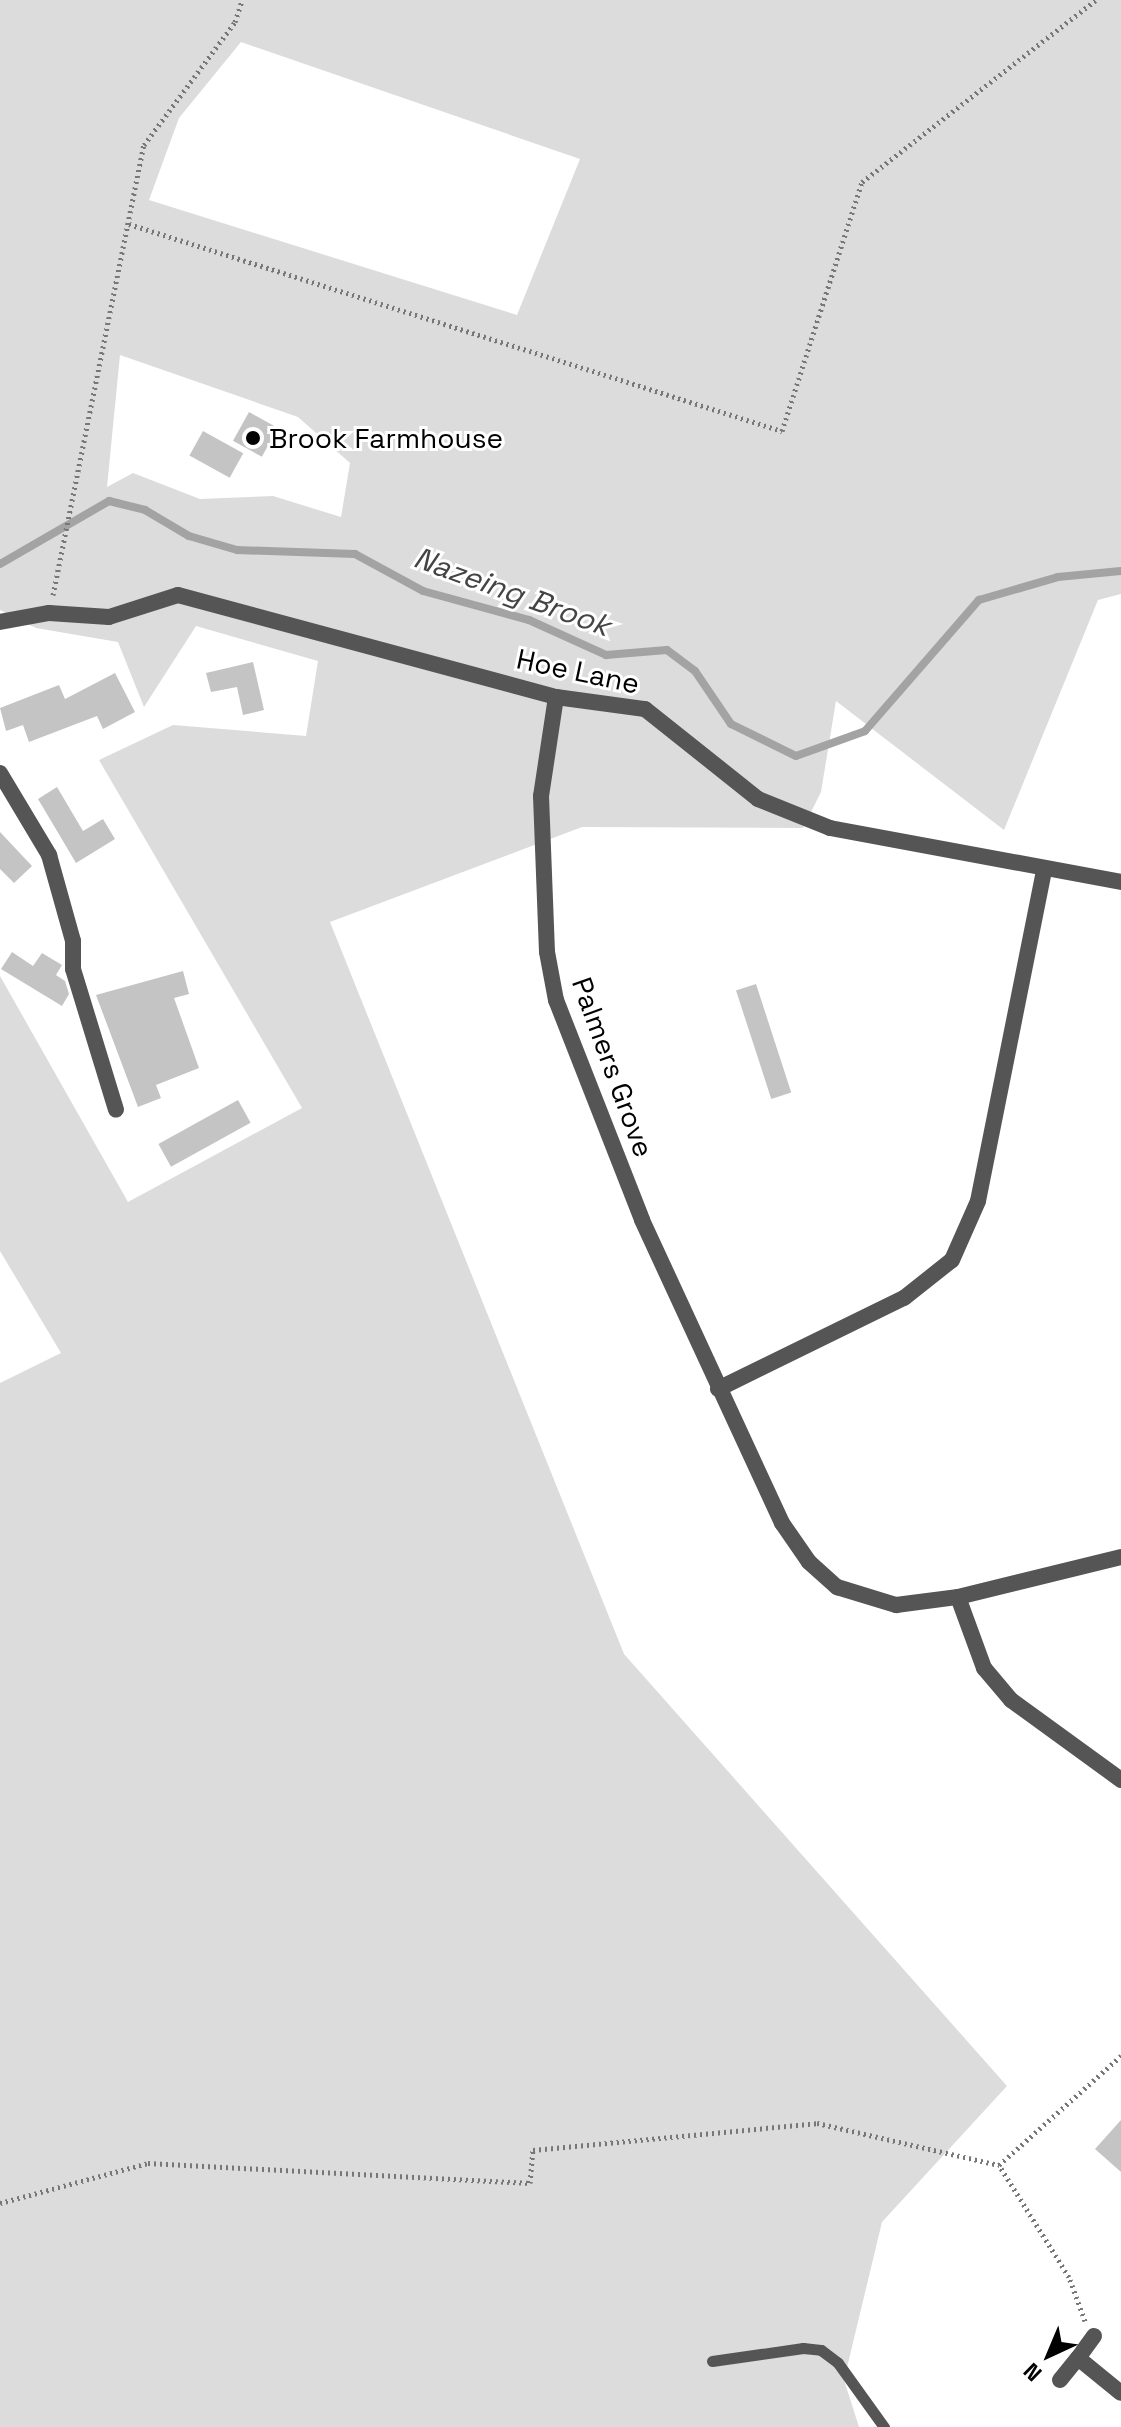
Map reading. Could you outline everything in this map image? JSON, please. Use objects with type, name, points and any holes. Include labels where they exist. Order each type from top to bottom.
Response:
[{"type":"street","name":"Hoe Lane","points":[[0,622],[49,613],[109,617],[178,595],[556,697],[645,709],[758,799],[830,828],[1044,872],[1121,882]]},
{"type":"street","name":"Palmers Grove","points":[[556,697],[541,796],[547,952],[556,1000],[642,1220],[782,1523],[809,1562],[837,1587],[896,1605],[958,1597],[1121,1557]]},
{"type":"street","points":[[0,773],[49,855],[73,941],[73,969],[116,1110]]},
{"type":"street","points":[[718,1389],[904,1298],[952,1260],[978,1201],[1044,872]]},
{"type":"street","points":[[958,1597],[984,1668],[1011,1700],[1121,1780]]},
{"type":"street","points":[[1060,2380],[1094,2336]]},
{"type":"street","points":[[1078,2358],[1121,2393]]},
{"type":"lane","points":[[712,2361],[803,2348],[821,2350],[838,2363],[884,2427]]},
{"type":"path","points":[[49,613],[144,145],[235,22],[242,0]]},
{"type":"path","points":[[129,224],[782,431],[862,182],[1096,0]]},
{"type":"path","points":[[999,2165],[1121,2056]]},
{"type":"path","points":[[0,2203],[148,2163],[530,2183],[533,2150],[817,2123],[999,2165],[1069,2277],[1094,2336]]},
{"type":"shaded area","points":[[0,0],[1121,0],[1121,594],[1098,600],[1004,830],[836,701],[821,792],[803,828],[582,827],[330,922],[624,1654],[1007,2086],[882,2222],[844,2380],[859,2427],[0,2427],[0,1383],[61,1353],[0,1251],[0,976],[128,1202],[302,1108],[99,760],[173,725],[306,736],[318,661],[196,626],[144,707],[118,642],[36,628],[0,610]],"holes":[[[241,42],[580,159],[517,315],[149,200],[179,118]],[[120,355],[298,417],[350,463],[341,517],[273,496],[200,499],[133,473],[107,487]]]},
{"type":"building","points":[[249,412],[278,428],[262,457],[233,441]]},
{"type":"building","points":[[203,431],[243,453],[230,478],[189,455]]},
{"type":"building","points":[[253,662],[264,710],[243,715],[237,687],[211,692],[206,673]]},
{"type":"building","points":[[115,673],[135,712],[103,729],[97,716],[29,742],[23,725],[6,731],[0,708],[59,685],[65,699]]},
{"type":"building","points":[[57,787],[83,831],[103,819],[115,839],[76,863],[38,799]]},
{"type":"building","points":[[0,832],[32,866],[14,883],[0,869]]},
{"type":"building","points":[[12,952],[33,966],[42,953],[62,965],[56,975],[65,981],[69,994],[62,1006],[1,969]]},
{"type":"building","points":[[183,971],[189,994],[174,998],[199,1068],[156,1085],[161,1098],[138,1107],[96,995]]},
{"type":"building","points":[[756,984],[791,1092],[771,1099],[736,990]]},
{"type":"building","points":[[238,1100],[251,1123],[171,1167],[158,1144]]},
{"type":"building","points":[[1121,2120],[1121,2172],[1095,2149]]},
{"type":"waterway","name":"Nazeing Brook","points":[[0,564],[109,501],[145,510],[189,536],[237,550],[355,554],[423,591],[529,620],[606,655],[667,650],[695,671],[731,724],[796,756],[865,731],[979,600],[1058,577],[1121,571]]},
{"type":"place","name":"Brook Farmhouse","points":[[253,438]]}]
